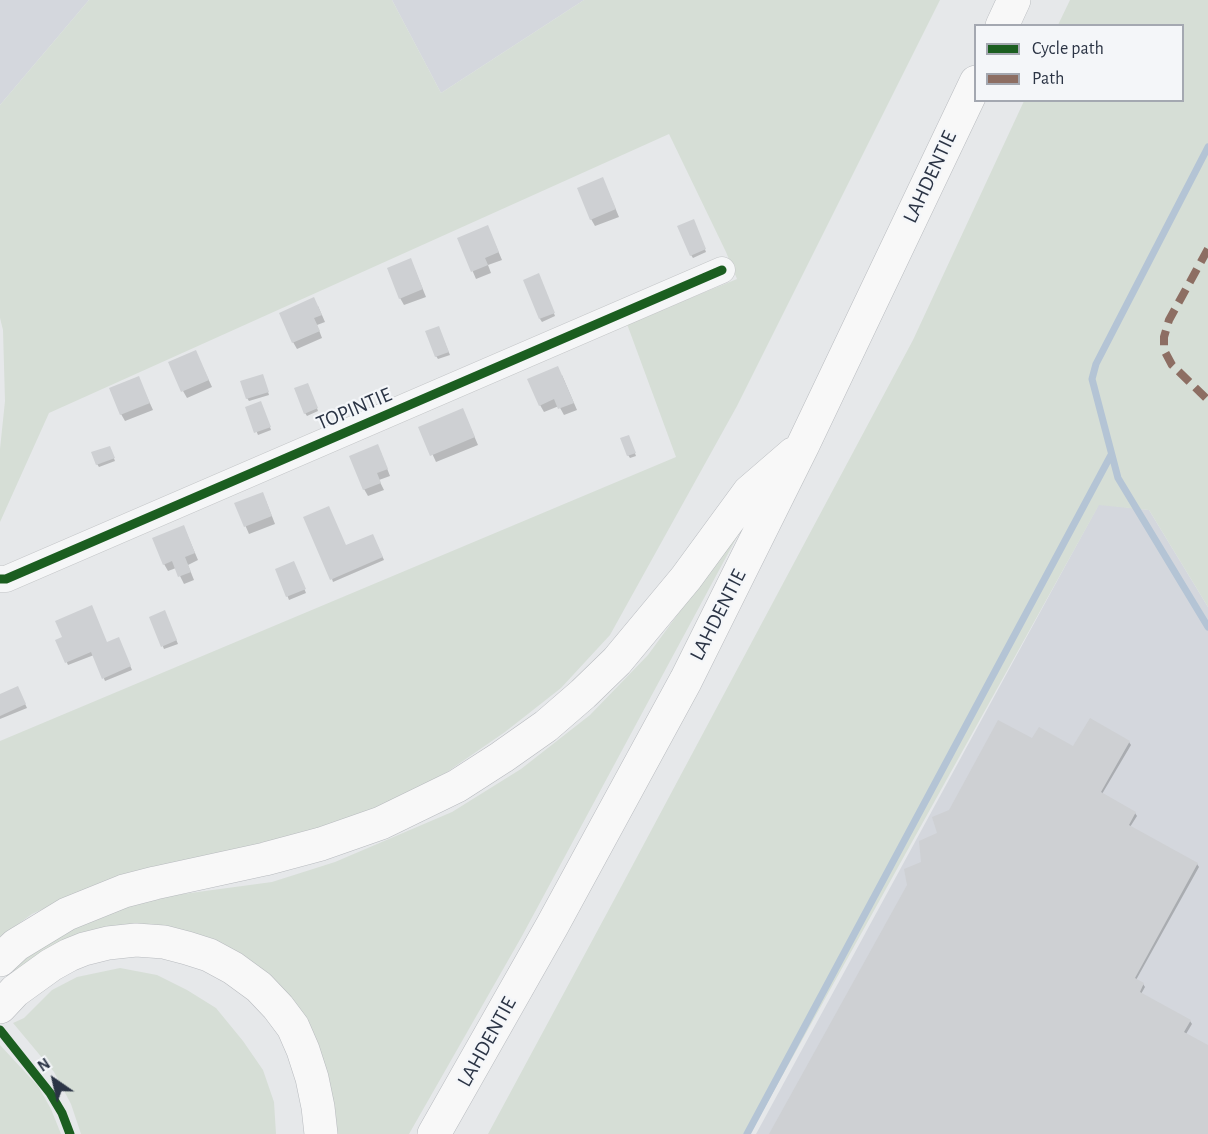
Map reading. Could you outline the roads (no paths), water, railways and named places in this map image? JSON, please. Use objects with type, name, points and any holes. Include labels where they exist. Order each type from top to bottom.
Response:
[{"type":"highway","points":[[1003,24],[1014,0]]},
{"type":"highway","name":"LAHDENTIE","points":[[434,1134],[552,926],[686,680],[803,445],[974,84]]},
{"type":"highway","points":[[0,960],[16,945],[78,909],[124,891],[287,853],[381,824],[456,786],[502,757],[546,726],[617,661],[686,578],[749,492],[803,445]]},
{"type":"highway","points":[[0,1007],[15,991],[51,965],[84,949],[108,943],[136,940],[164,942],[209,955],[233,968],[259,987],[278,1007],[292,1027],[303,1050],[312,1078],[321,1134]]},
{"type":"street","name":"TOPINTIE","points":[[0,579],[6,579],[722,270]]},
{"type":"waterway","points":[[1208,147],[1096,364],[1092,379],[1118,478],[1208,627]]},
{"type":"waterway","points":[[747,1134],[1111,455]]}]
